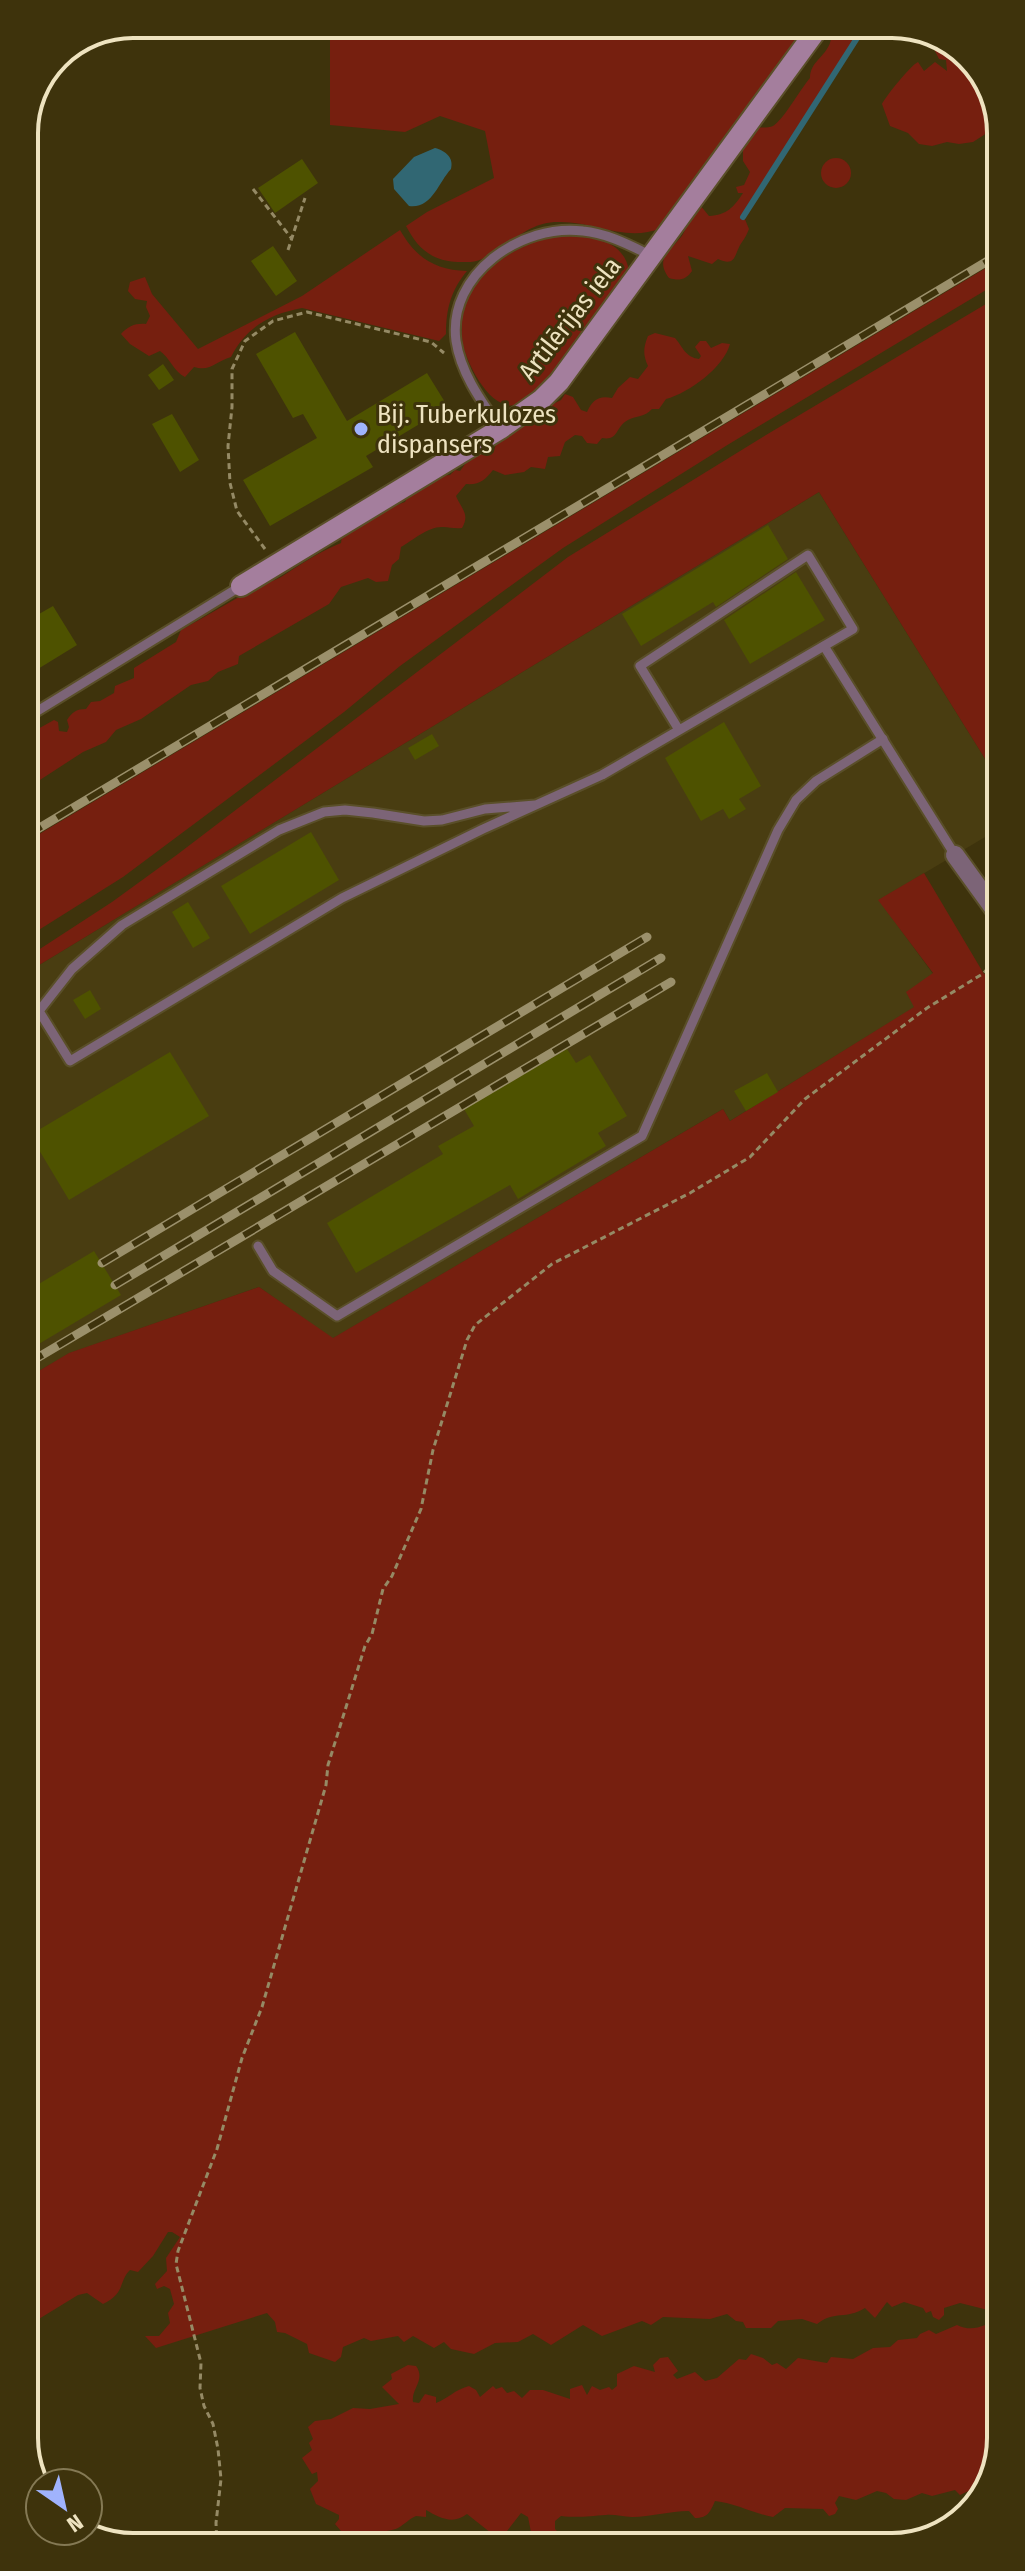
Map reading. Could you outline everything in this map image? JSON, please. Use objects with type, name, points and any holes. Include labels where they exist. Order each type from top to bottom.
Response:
[{"type":"street","name":"Artilērijas iela","points":[[241,586],[500,429],[541,400],[559,382],[811,38]]},
{"type":"street","points":[[955,855],[987,899]]},
{"type":"lane","points":[[500,429],[467,377],[457,344],[459,304],[478,273],[515,244],[553,230],[595,233],[652,256]]},
{"type":"lane","points":[[535,805],[485,809],[442,820],[424,821],[345,810],[303,818],[122,925],[72,969],[39,1011],[70,1061],[342,898],[602,775],[853,629],[808,555],[640,666],[679,730]]},
{"type":"lane","points":[[38,711],[241,586]]},
{"type":"lane","points":[[824,646],[955,855]]},
{"type":"lane","points":[[258,1246],[273,1271],[337,1316],[642,1136],[778,830],[796,800],[816,781],[883,739]]},
{"type":"path","points":[[253,189],[292,239]]},
{"type":"path","points":[[288,250],[305,198]]},
{"type":"path","points":[[295,211],[299,217]]},
{"type":"path","points":[[278,564],[243,520],[232,498],[228,446],[232,369],[245,341],[273,321],[307,312],[431,342],[445,354]]},
{"type":"path","points":[[216,2533],[221,2479],[218,2449],[213,2424],[202,2397],[201,2363],[179,2279],[176,2264],[178,2251],[217,2149],[242,2058],[262,2007],[326,1785],[328,1765],[365,1646],[372,1634],[383,1589],[392,1576],[421,1509],[433,1450],[467,1340],[475,1325],[552,1264],[690,1193],[750,1157],[805,1099],[927,1008],[987,969]]},
{"type":"shaded area","points":[[330,38],[803,38],[661,228],[648,232],[547,223],[536,226],[482,259],[467,262],[441,259],[421,247],[406,226],[494,178],[485,131],[440,116],[405,132],[330,125]]},
{"type":"shaded area","points":[[832,38],[857,38],[744,217],[749,229],[734,258],[729,262],[718,259],[712,264],[688,256],[690,274],[682,279],[669,278],[663,261],[681,237],[687,221],[700,205],[709,216],[725,212],[736,202],[743,193],[738,193],[736,187],[744,185],[750,172],[743,161],[743,142],[754,129],[773,126],[782,117]]},
{"type":"shaded area","points":[[934,49],[959,66],[974,85],[982,102],[987,133],[973,142],[947,142],[932,146],[919,144],[908,133],[890,126],[882,104],[910,69],[918,62],[924,71],[935,62],[947,71],[946,60],[939,59]]},
{"type":"shaded area","points":[[836,158],[847,162],[851,173],[847,184],[836,188],[825,184],[821,173],[825,162]]},
{"type":"shaded area","points":[[400,230],[413,248],[428,261],[445,268],[467,271],[453,293],[448,308],[446,334],[439,341],[302,308],[269,318],[244,338],[231,357],[209,367],[194,367],[185,377],[160,351],[149,356],[121,334],[132,326],[146,324],[150,316],[147,301],[135,299],[128,291],[130,282],[145,277],[152,294],[198,349],[302,296]]},
{"type":"shaded area","points":[[561,234],[594,238],[613,245],[626,260],[629,271],[552,373],[521,403],[501,403],[483,387],[466,354],[462,331],[464,308],[478,281],[502,259],[532,243]]},
{"type":"shaded area","points":[[987,267],[987,289],[563,548],[400,666],[344,712],[123,877],[38,930],[38,835]]},
{"type":"shaded area","points":[[987,303],[987,762],[819,492],[38,966],[38,950],[178,854],[568,557]]},
{"type":"shaded area","points":[[655,333],[675,338],[687,354],[699,359],[701,356],[695,347],[700,341],[706,341],[711,348],[722,343],[730,344],[721,361],[704,378],[666,399],[659,409],[628,420],[611,437],[602,438],[597,444],[587,443],[582,436],[575,435],[565,442],[560,456],[548,457],[545,469],[531,467],[524,472],[505,475],[493,470],[482,481],[466,484],[456,496],[465,515],[462,528],[432,529],[401,547],[399,559],[392,565],[388,581],[376,582],[368,578],[341,587],[329,604],[239,656],[238,664],[218,672],[208,681],[191,685],[141,719],[116,730],[106,742],[83,752],[38,781],[38,729],[54,720],[58,722],[59,731],[67,732],[67,720],[73,713],[114,693],[115,686],[134,678],[134,668],[176,642],[181,630],[341,543],[342,536],[386,509],[405,502],[408,496],[439,476],[460,471],[468,460],[483,451],[491,453],[498,439],[537,412],[561,400],[565,394],[573,397],[581,410],[587,412],[596,399],[612,398],[630,377],[638,379],[648,366],[644,355],[648,336]]},
{"type":"shaded area","points":[[819,492],[987,762],[987,836],[879,900],[933,974],[915,1007],[730,1121],[723,1109],[332,1339],[259,1287],[70,1353],[38,1372],[38,966]]},
{"type":"shaded area","points":[[924,873],[984,974],[987,973],[987,2310],[960,2303],[944,2308],[944,2315],[939,2320],[923,2308],[904,2302],[892,2307],[887,2302],[875,2318],[865,2308],[852,2314],[829,2317],[817,2324],[802,2319],[778,2321],[771,2328],[746,2328],[743,2322],[727,2314],[710,2319],[663,2317],[651,2325],[642,2321],[602,2336],[583,2325],[551,2345],[533,2334],[518,2342],[495,2343],[474,2354],[451,2349],[444,2342],[434,2348],[413,2336],[404,2342],[398,2336],[371,2341],[364,2338],[343,2347],[341,2357],[335,2362],[309,2353],[307,2344],[277,2332],[275,2322],[267,2313],[156,2348],[145,2336],[159,2336],[170,2323],[168,2313],[174,2304],[170,2289],[164,2286],[157,2289],[155,2284],[167,2271],[166,2258],[180,2237],[168,2232],[138,2272],[130,2270],[110,2300],[103,2304],[87,2293],[78,2295],[38,2319],[38,1371],[69,1353],[259,1287],[333,1338],[723,1109],[730,1121],[914,1007],[906,992],[933,973],[878,900]]},
{"type":"shaded area","points":[[987,2324],[986,2450],[977,2480],[971,2490],[960,2495],[955,2490],[932,2496],[922,2493],[906,2500],[894,2499],[877,2491],[856,2500],[839,2496],[835,2503],[838,2509],[829,2516],[823,2509],[785,2508],[773,2517],[715,2501],[708,2514],[699,2518],[689,2511],[639,2517],[561,2516],[555,2521],[555,2529],[559,2533],[531,2533],[528,2517],[521,2513],[507,2531],[491,2533],[467,2514],[452,2520],[426,2510],[426,2517],[416,2516],[398,2528],[375,2533],[349,2533],[341,2531],[335,2524],[339,2515],[316,2504],[310,2489],[318,2481],[317,2472],[312,2474],[302,2458],[312,2450],[309,2443],[313,2439],[308,2427],[315,2421],[331,2419],[353,2408],[370,2409],[399,2404],[382,2387],[392,2379],[391,2374],[408,2365],[416,2366],[419,2371],[413,2402],[419,2403],[425,2394],[436,2397],[436,2403],[469,2386],[480,2397],[493,2386],[496,2389],[502,2387],[507,2393],[514,2391],[522,2398],[530,2390],[543,2390],[570,2399],[570,2389],[582,2385],[587,2395],[592,2386],[612,2390],[617,2386],[617,2374],[634,2366],[655,2372],[653,2365],[660,2358],[668,2357],[678,2371],[673,2375],[677,2379],[695,2372],[705,2381],[717,2378],[739,2359],[746,2360],[751,2354],[786,2369],[798,2358],[827,2363],[831,2357],[853,2359],[873,2348],[890,2347],[898,2340],[917,2338],[929,2330],[936,2334],[957,2325],[974,2328]]},
{"type":"water","points":[[435,148],[448,156],[451,169],[429,199],[417,206],[409,206],[394,189],[393,179],[414,157]]},
{"type":"building","points":[[302,159],[318,183],[275,213],[258,188]]},
{"type":"building","points":[[273,246],[297,281],[276,296],[251,261]]},
{"type":"building","name":"Bij. Tuberkulozes dispansers","points":[[295,332],[347,421],[427,373],[448,407],[366,456],[373,467],[270,526],[243,480],[317,438],[303,414],[293,418],[256,354]]},
{"type":"building","points":[[163,364],[174,380],[159,390],[148,375]]},
{"type":"building","points":[[172,414],[199,460],[180,472],[152,424]]},
{"type":"building","points":[[768,525],[788,559],[716,607],[713,602],[641,646],[622,614]]},
{"type":"building","points":[[796,572],[825,620],[750,664],[724,620]]},
{"type":"building","points":[[53,606],[77,645],[38,669],[38,615]]},
{"type":"building","points":[[724,722],[761,786],[739,799],[746,809],[729,819],[723,809],[701,821],[665,758]]},
{"type":"building","points":[[432,734],[439,746],[415,760],[408,748]]},
{"type":"building","points":[[311,832],[339,880],[250,934],[221,886]]},
{"type":"building","points":[[188,902],[210,938],[193,948],[172,912]]},
{"type":"building","points":[[90,990],[101,1009],[85,1019],[73,1000]]},
{"type":"building","points":[[567,1049],[576,1063],[590,1055],[627,1116],[598,1133],[606,1146],[518,1199],[510,1185],[356,1273],[327,1223],[443,1154],[438,1146],[474,1126],[464,1109]]},
{"type":"building","points":[[170,1052],[209,1116],[69,1200],[38,1148],[38,1130]]},
{"type":"building","points":[[767,1073],[778,1092],[746,1111],[734,1091]]},
{"type":"building","points":[[94,1251],[121,1295],[38,1344],[38,1284]]},
{"type":"waterway","points":[[743,217],[857,38]]},
{"type":"railway","points":[[38,829],[987,261]]},
{"type":"railway","points":[[102,1263],[647,937]]},
{"type":"railway","points":[[115,1285],[661,958]]},
{"type":"railway","points":[[38,1357],[671,982]]},
{"type":"place","name":"Bij. Tuberkulozes dispansers","points":[[361,429]]}]
